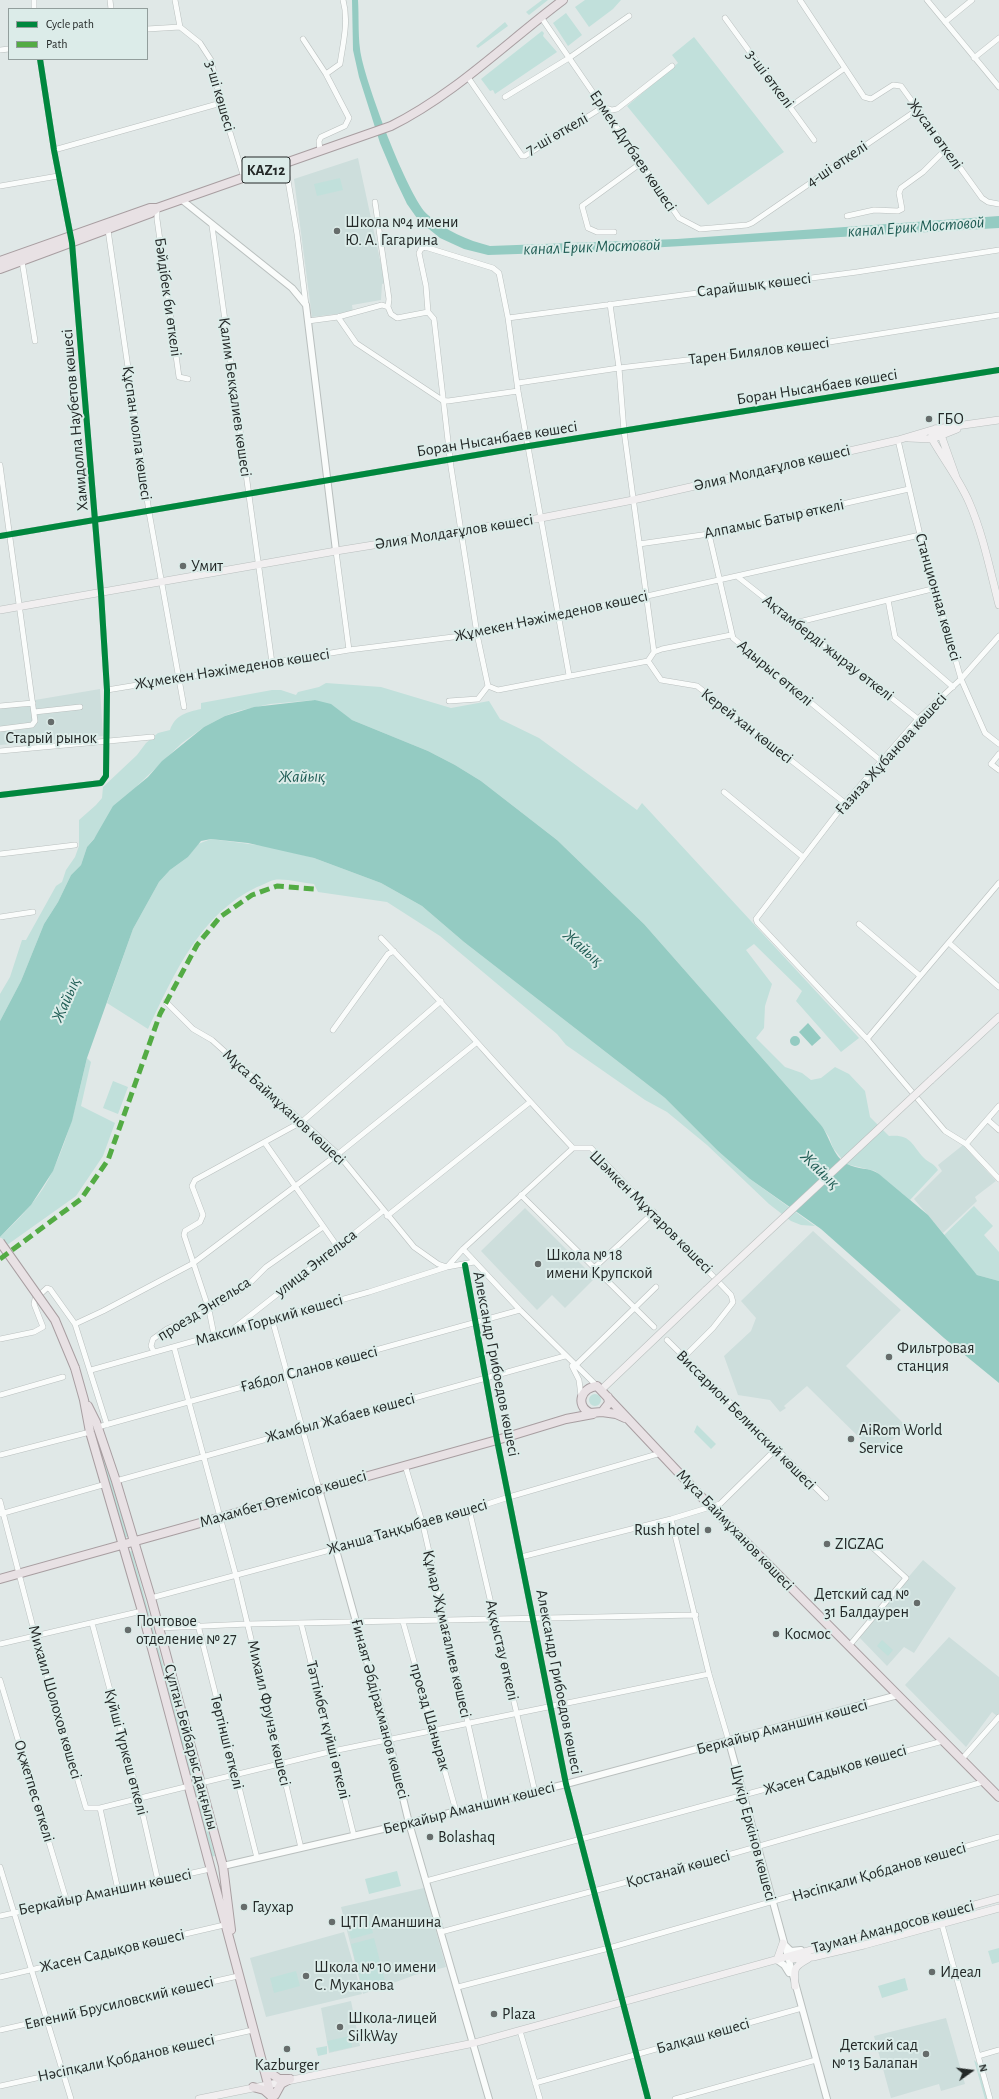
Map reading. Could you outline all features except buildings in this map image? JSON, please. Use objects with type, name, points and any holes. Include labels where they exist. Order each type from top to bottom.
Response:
[{"type":"main road","name":"KAZ12","points":[[0,269],[150,208],[157,208],[182,200],[391,126],[418,112],[467,76],[563,0]]},
{"type":"main road","name":"KAZ12","points":[[0,261],[71,239],[108,230],[152,213],[157,208]]},
{"type":"main road","name":"Әлия Молдағұлов көшесі","points":[[0,610],[336,551],[541,518],[633,500],[901,439],[935,429],[999,420]]},
{"type":"main road","name":"Әлия Молдағұлов көшесі","points":[[901,439],[920,440],[932,438],[968,425]]},
{"type":"main road","points":[[944,453],[948,439],[953,434],[968,425]]},
{"type":"main road","points":[[944,453],[941,436],[935,429],[932,433],[932,438],[944,453],[979,528],[999,605]]},
{"type":"main road","points":[[920,440],[944,453]]},
{"type":"main road","points":[[566,1419],[588,1388],[599,1388],[999,1017]]},
{"type":"main road","name":"Сұлтан Бейбарыс даңғылы","points":[[0,1242],[55,1320],[75,1368],[94,1430],[116,1481],[151,1598],[224,1866],[229,1924],[274,2097]]},
{"type":"main road","points":[[599,1388],[608,1397],[609,1403],[602,1412],[616,1414],[630,1420]]},
{"type":"main road","name":"Мұса Баймұханов көшесі","points":[[608,1397],[711,1507],[962,1759],[983,1782],[997,1792]]},
{"type":"main road","points":[[581,1398],[584,1409],[594,1414]]},
{"type":"main road","name":"Махамбет Өтемісов көшесі","points":[[0,1579],[319,1488],[497,1440],[566,1419],[602,1412]]},
{"type":"main road","name":"Сұлтан Бейбарыс даңғылы","points":[[94,1430],[106,1484],[189,1786],[224,1925],[253,2030],[267,2072]]},
{"type":"main road","points":[[214,1882],[220,1882],[225,1878]]},
{"type":"main road","name":"Тауман Амандосов көшесі","points":[[199,2099],[474,2043],[787,1958],[809,1950],[999,1898]]},
{"type":"main road","name":"Тауман Амандосов көшесі","points":[[787,1958],[813,1957],[999,1908]]},
{"type":"main road","points":[[777,1960],[783,1942]]},
{"type":"main road","points":[[795,1986],[794,1972],[796,1967],[813,1957]]},
{"type":"main road","points":[[253,2087],[259,2083],[267,2072],[279,2079],[290,2080]]},
{"type":"main road","points":[[253,2087],[264,2090],[274,2097],[281,2084],[290,2080]]},
{"type":"street","points":[[148,29],[180,27],[175,0]]},
{"type":"street","points":[[326,74],[340,64],[346,10],[343,0]]},
{"type":"street","points":[[791,106],[845,68],[800,0]]},
{"type":"street","points":[[927,0],[999,87]]},
{"type":"street","points":[[945,22],[972,0]]},
{"type":"street","points":[[505,97],[569,58],[629,16]]},
{"type":"street","name":"Ермек Дүтбаев көшесi","points":[[541,17],[679,218],[700,229],[747,225],[757,219]]},
{"type":"street","name":"3-шi өткелi","points":[[725,18],[791,106],[814,140]]},
{"type":"street","name":"3-ші көшесі","points":[[180,27],[206,49],[211,60],[220,103],[244,178]]},
{"type":"street","points":[[974,58],[999,38]]},
{"type":"street","points":[[303,39],[326,74],[349,118],[345,126],[321,138],[319,141],[320,151]]},
{"type":"street","name":"Хамидолла Наубетов көшесі","points":[[0,794],[100,783],[106,776],[107,690],[97,519],[71,239],[58,176],[40,60]]},
{"type":"street","name":"7-шi өткелi","points":[[467,76],[522,156],[525,156],[603,107],[612,110],[617,109],[672,66]]},
{"type":"street","name":"Жусан өткелі","points":[[845,68],[864,97],[867,99],[871,99],[897,84],[901,86],[982,198],[988,202],[999,204]]},
{"type":"street","points":[[54,150],[220,103]]},
{"type":"street","name":"4-шi өткелi","points":[[757,219],[917,110]]},
{"type":"street","points":[[847,216],[874,210],[898,211],[902,209],[900,193],[901,188],[905,183],[923,172],[946,149]]},
{"type":"street","points":[[285,163],[297,234],[349,650]]},
{"type":"street","points":[[614,232],[597,232],[588,228],[582,206],[642,163]]},
{"type":"street","points":[[0,186],[58,176]]},
{"type":"street","points":[[182,200],[212,226],[292,288],[306,305]]},
{"type":"street","points":[[375,202],[389,299],[388,307],[391,314],[397,318],[428,312]]},
{"type":"street","name":"Бәйдібек би өткелі","points":[[157,208],[158,226],[179,377],[188,379]]},
{"type":"street","name":"Қалим Бекқалиев көшесі","points":[[212,226],[272,663]]},
{"type":"street","name":"Құспан молла көшесі","points":[[108,230],[149,512],[184,707]]},
{"type":"street","points":[[449,701],[478,699],[488,686],[477,634],[450,459],[442,400],[434,320],[428,312],[426,286],[419,253],[421,249],[425,247],[494,268],[499,273],[508,318],[518,391],[560,617],[569,675]]},
{"type":"street","name":"Сарайшық көшесі","points":[[508,318],[857,272],[999,250]]},
{"type":"street","points":[[22,261],[36,341]]},
{"type":"street","points":[[488,686],[498,690],[569,675],[648,661],[654,652],[624,431],[619,368],[610,304]]},
{"type":"street","points":[[308,321],[338,317],[382,305],[388,307]]},
{"type":"street","name":"Тарен Билялов көшесі","points":[[518,383],[619,368],[798,347],[999,315]]},
{"type":"street","points":[[338,317],[356,343],[442,400],[448,401],[518,391]]},
{"type":"street","name":"Боран Нысанбаев көшесі","points":[[0,536],[97,519],[149,512],[450,459],[999,370]]},
{"type":"street","name":"Станционная көшесі","points":[[901,439],[909,488],[920,535],[961,679],[985,733],[999,744]]},
{"type":"street","points":[[0,465],[35,721],[32,725],[0,729]]},
{"type":"street","name":"Алпамыс Батыр өткелі","points":[[639,544],[709,534],[909,488]]},
{"type":"street","name":"Адырыс өткелі","points":[[709,534],[731,635],[881,761]]},
{"type":"street","name":"Жұмекен Нәжімеденов көшесі","points":[[107,690],[349,650],[477,634],[560,617],[646,596],[738,577],[920,535]]},
{"type":"street","name":"Ақтамберді жырау өткелі","points":[[738,577],[918,719]]},
{"type":"street","points":[[795,623],[936,588]]},
{"type":"street","points":[[888,600],[895,637],[952,686]]},
{"type":"street","points":[[654,652],[731,635]]},
{"type":"street","name":"Ғазиза Жұбанова көшесі","points":[[867,1039],[757,922],[756,919],[845,803],[881,761],[918,719],[961,679],[999,636]]},
{"type":"street","name":"Керей хан көшесі","points":[[648,661],[661,680],[697,686],[845,803]]},
{"type":"street","points":[[0,706],[33,703]]},
{"type":"street","points":[[34,712],[80,707]]},
{"type":"street","points":[[0,751],[152,737]]},
{"type":"street","points":[[999,754],[991,764],[999,770]]},
{"type":"street","points":[[724,792],[803,857]]},
{"type":"street","points":[[0,854],[75,845]]},
{"type":"street","points":[[999,883],[867,1039],[945,1131],[966,1144],[999,1179]]},
{"type":"street","points":[[0,917],[32,912]]},
{"type":"street","points":[[859,924],[919,976]]},
{"type":"street","name":"Шәмкен Мұхтаров көшесі","points":[[381,938],[441,1001],[476,1043],[573,1148],[591,1148],[654,1212],[733,1298],[731,1305],[718,1322],[684,1357]]},
{"type":"street","points":[[949,943],[999,987]]},
{"type":"street","points":[[333,1030],[388,954],[394,951]]},
{"type":"street","points":[[214,1336],[208,1310],[192,1264],[184,1235],[185,1231],[200,1222],[203,1215],[192,1186],[195,1180],[303,1121],[441,1001]]},
{"type":"street","name":"Мұса Баймұханов көшесі","points":[[166,1002],[193,1029],[212,1040],[338,1154],[414,1247],[438,1264],[447,1267]]},
{"type":"street","points":[[75,1324],[103,1311],[192,1264],[338,1154],[476,1043]]},
{"type":"street","name":"улица Энгельса","points":[[231,1331],[337,1246],[385,1213],[530,1102]]},
{"type":"street","points":[[966,1144],[999,1106]]},
{"type":"street","points":[[988,1120],[999,1130]]},
{"type":"street","points":[[265,1143],[337,1246]]},
{"type":"street","points":[[447,1267],[463,1249],[573,1148]]},
{"type":"street","points":[[521,1195],[654,1327]]},
{"type":"street","points":[[594,1268],[654,1212]]},
{"type":"street","name":"проезд Энгельса","points":[[154,1352],[152,1346],[153,1339],[167,1329],[208,1310],[247,1286],[266,1267],[323,1227]]},
{"type":"street","points":[[463,1249],[566,1358],[599,1388]]},
{"type":"street","name":"Максим Горький көшесі","points":[[91,1370],[369,1292],[447,1267],[474,1262]]},
{"type":"street","name":"Александр Грибоедов көшесі","points":[[464,1265],[497,1440],[566,1784],[579,1840],[594,1892],[635,2055],[648,2099]]},
{"type":"street","points":[[575,1366],[656,1287]]},
{"type":"street","points":[[0,1339],[34,1332],[43,1327],[34,1304],[35,1299],[47,1288],[50,1289],[75,1324],[91,1370],[107,1425]]},
{"type":"street","name":"Ғабдол Сланов көшесі","points":[[0,1455],[520,1310]]},
{"type":"street","name":"Ғинаят Әбдірахманов көшесі","points":[[272,1319],[389,1740],[409,1823],[458,1987],[489,2099]]},
{"type":"street","name":"Виссарион Белинский көшесі","points":[[667,1340],[826,1498]]},
{"type":"street","name":"Михаил Фрунзе көшесі","points":[[174,1347],[236,1576],[301,1848]]},
{"type":"street","points":[[566,1358],[579,1380],[581,1398]]},
{"type":"street","name":"Жамбыл Жабаев көшесі","points":[[116,1481],[303,1428],[566,1358]]},
{"type":"street","points":[[0,1396],[63,1377]]},
{"type":"street","points":[[520,1557],[671,1519],[720,1504],[776,1449]]},
{"type":"street","name":"Жанша Таңқыбаев көшесі","points":[[151,1598],[423,1525],[469,1509],[661,1453]]},
{"type":"street","name":"Құмар Жұмағалиев көшесі","points":[[405,1465],[423,1525],[486,1803]]},
{"type":"street","points":[[2,1513],[106,1484]]},
{"type":"street","name":"Михаил Шолохов көшесі","points":[[0,1500],[2,1513],[35,1635],[86,1808],[100,1808]]},
{"type":"street","name":"Аққыстау өткелі","points":[[469,1509],[534,1792]]},
{"type":"street","name":"Шүкір Еркінов көшесі","points":[[671,1519],[696,1615],[709,1674],[773,1902],[787,1958],[828,2099]]},
{"type":"street","points":[[849,1646],[906,1578],[872,1547]]},
{"type":"street","points":[[0,1644],[142,1611]]},
{"type":"street","points":[[159,1628],[248,1624],[696,1615]]},
{"type":"street","name":"проезд Шанырак","points":[[403,1622],[456,1811]]},
{"type":"street","name":"Күйші Түркеш өткелі","points":[[92,1623],[139,1798],[158,1881]]},
{"type":"street","name":"Тәттімбет күйші өткелі","points":[[301,1624],[354,1836]]},
{"type":"street","name":"Төртінші өткелі","points":[[198,1626],[257,1858]]},
{"type":"street","points":[[201,1783],[333,1751],[709,1674]]},
{"type":"street","name":"Оқжетпес өткелі","points":[[0,1680],[67,1902]]},
{"type":"street","name":"Беркайыр Аманшин көшесі","points":[[224,1866],[409,1823],[566,1784],[728,1742],[898,1695]]},
{"type":"street","points":[[962,1759],[999,1718]]},
{"type":"street","name":"Жәсен Садықов көшесі","points":[[426,1881],[943,1741]]},
{"type":"street","name":"Қостанай көшесі","points":[[441,1932],[757,1847],[983,1782]]},
{"type":"street","points":[[118,1890],[100,1808],[189,1786]]},
{"type":"street","name":"Нәсіпқали Қобданов көшесі","points":[[458,1987],[608,1948],[999,1837]]},
{"type":"street","points":[[0,1867],[71,2099]]},
{"type":"street","name":"Беркайыр Аманшин көшесі","points":[[0,1916],[210,1869]]},
{"type":"street","points":[[939,1914],[990,2099]]},
{"type":"street","name":"Жасен Садықов көшесі","points":[[0,1977],[224,1925]]},
{"type":"street","points":[[783,1942],[791,1951],[809,1950]]},
{"type":"street","points":[[777,1960],[784,1965],[795,1986]]},
{"type":"street","name":"Евгений Брусиловский көшесі","points":[[0,2030],[238,1976]]},
{"type":"street","name":"Балқаш көшесі","points":[[535,2083],[802,2008]]},
{"type":"street","name":"Нәсіпқали Қобданов көшесі","points":[[0,2086],[253,2030]]},
{"type":"street","points":[[520,2031],[540,2099]]},
{"type":"street","points":[[978,2056],[999,2050]]},
{"type":"street","points":[[675,2099],[816,2060]]},
{"type":"shaded area","points":[[542,0],[548,0],[529,15],[526,12]]},
{"type":"shaded area","points":[[585,0],[621,0],[613,9],[589,27],[575,7]]},
{"type":"shaded area","points":[[566,13],[582,35],[568,46],[553,23]]},
{"type":"shaded area","points":[[505,22],[508,26],[478,48],[476,46]]},
{"type":"shaded area","points":[[542,31],[544,33],[543,36],[557,52],[495,94],[493,90],[490,91],[481,79]]},
{"type":"shaded area","points":[[694,37],[784,152],[708,205],[627,106],[678,63],[672,55]]},
{"type":"shaded area","name":"Школа №4 имени Ю. А. Гагарина","points":[[358,158],[385,283],[382,284],[381,300],[352,305],[353,312],[312,317],[294,179]]},
{"type":"shaded area","points":[[340,178],[343,190],[317,196],[314,184]]},
{"type":"shaded area","points":[[326,683],[381,687],[451,708],[489,701],[500,719],[539,738],[637,810],[642,803],[859,1038],[841,1052],[796,1001],[802,991],[754,944],[746,950],[772,984],[765,1006],[764,1028],[756,1038],[785,1067],[802,1073],[811,1080],[821,1078],[835,1067],[849,1074],[865,1091],[870,1117],[889,1136],[902,1137],[910,1141],[924,1158],[938,1170],[910,1200],[875,1171],[846,1164],[833,1148],[829,1137],[821,1125],[644,924],[557,840],[481,781],[455,765],[428,751],[352,720],[315,700],[270,704],[238,711],[225,716],[204,727],[182,743],[139,784],[87,847],[81,865],[71,875],[58,902],[44,924],[21,981],[0,1021],[0,994],[10,977],[22,940],[26,940],[56,886],[62,882],[66,870],[75,857],[79,846],[79,820],[102,798],[103,787],[137,755],[146,743],[158,733],[170,730],[175,721],[182,715],[201,709],[201,703],[272,690],[281,690],[296,695],[298,692],[319,687]]},
{"type":"shaded area","name":"Старый рынок","points":[[100,689],[103,736],[0,745],[0,708],[34,706],[35,700]]},
{"type":"shaded area","points":[[211,839],[272,847],[314,858],[381,883],[422,906],[464,942],[665,1098],[718,1151],[750,1179],[815,1226],[801,1225],[791,1221],[769,1204],[707,1145],[667,1112],[645,1100],[566,1045],[557,1034],[440,936],[387,902],[318,892],[314,884],[283,880],[272,881],[257,887],[237,899],[204,929],[179,967],[148,1029],[107,1003],[133,929],[159,882],[170,870],[188,857],[198,844]]},
{"type":"shaded area","points":[[87,1058],[91,1062],[81,1106],[115,1123],[103,1156],[76,1196],[0,1250],[0,1237],[37,1198],[59,1157],[77,1101]]},
{"type":"shaded area","points":[[113,1081],[128,1087],[118,1114],[103,1108]]},
{"type":"shaded area","points":[[963,1145],[996,1181],[975,1197],[977,1201],[943,1233],[914,1199],[942,1171],[938,1165]]},
{"type":"shaded area","points":[[974,1206],[993,1226],[984,1235],[999,1252],[999,1281],[977,1275],[943,1236]]},
{"type":"shaded area","name":"Школа № 18 имени Крупской","points":[[525,1208],[595,1278],[565,1308],[552,1295],[537,1310],[481,1251]]},
{"type":"shaded area","points":[[813,1231],[901,1310],[846,1366],[907,1427],[876,1454],[807,1386],[784,1406],[786,1408],[780,1412],[770,1400],[738,1395],[724,1356],[751,1331],[756,1318],[741,1301]]},
{"type":"shaded area","points":[[593,1394],[597,1394],[601,1400],[597,1406],[593,1406],[589,1402],[589,1398]]},
{"type":"shaded area","points":[[697,1425],[716,1444],[711,1449],[694,1432]]},
{"type":"shaded area","points":[[106,1459],[129,1536],[124,1538],[101,1461]]},
{"type":"shaded area","points":[[132,1551],[215,1856],[210,1857],[128,1552]]},
{"type":"shaded area","name":"Детский сад № 31 Балдаурен","points":[[923,1560],[956,1588],[914,1653],[904,1647],[887,1666],[858,1636]]},
{"type":"shaded area","points":[[949,1637],[999,1677],[999,1713],[997,1716],[992,1712],[966,1747],[905,1685]]},
{"type":"shaded area","points":[[882,1640],[893,1650],[888,1656],[877,1646]]},
{"type":"shaded area","points":[[397,1871],[401,1886],[369,1894],[365,1879]]},
{"type":"shaded area","points":[[424,1888],[446,1967],[415,1975],[363,1994],[341,1907]]},
{"type":"shaded area","points":[[370,1921],[373,1933],[351,1939],[348,1926]]},
{"type":"shaded area","name":"Школа № 10 имени С. Муканова","points":[[344,1932],[362,1994],[266,2017],[250,1958]]},
{"type":"shaded area","points":[[374,1938],[385,1981],[362,1987],[351,1944]]},
{"type":"shaded area","points":[[999,1948],[999,1962],[992,1964],[988,1951]]},
{"type":"shaded area","points":[[296,1971],[300,1986],[274,1993],[270,1978]]},
{"type":"shaded area","points":[[905,1978],[908,1990],[882,1998],[878,1986]]},
{"type":"shaded area","name":"Школа-лицей SilkWay","points":[[351,2001],[360,2046],[329,2053],[321,2008]]},
{"type":"shaded area","points":[[946,2018],[965,2084],[941,2091],[939,2084],[891,2098],[874,2036]]},
{"type":"shaded area","points":[[350,2036],[352,2047],[330,2052],[327,2041]]},
{"type":"shaded area","points":[[327,2046],[327,2054],[318,2056],[316,2048]]},
{"type":"shaded area","points":[[974,2060],[978,2064],[987,2099],[985,2099]]},
{"type":"water","name":"канал Ерик Мостовой","points":[[352,0],[358,0],[360,49],[369,84],[398,162],[409,186],[419,204],[428,215],[442,226],[473,241],[490,246],[677,239],[999,216],[999,228],[577,252],[488,255],[464,249],[440,238],[419,221],[407,204],[396,181],[380,143],[359,77],[353,50]]},
{"type":"water","name":"Жайық","points":[[315,700],[331,704],[352,720],[428,751],[481,781],[557,840],[644,924],[821,1125],[838,1157],[851,1166],[871,1170],[879,1174],[928,1215],[977,1275],[999,1281],[999,1383],[944,1338],[821,1229],[750,1179],[718,1151],[665,1098],[464,942],[422,906],[381,883],[314,858],[248,843],[211,839],[201,841],[188,857],[170,870],[159,882],[133,929],[87,1058],[72,1121],[53,1171],[31,1205],[0,1237],[0,1021],[21,981],[44,924],[58,902],[71,875],[81,865],[87,847],[94,839],[113,806],[148,777],[162,761],[204,727],[225,716],[254,707]]},
{"type":"water","points":[[808,1023],[821,1038],[812,1046],[799,1032]]},
{"type":"water","points":[[793,1036],[797,1036],[799,1037],[799,1045],[793,1046],[790,1043],[790,1039]]},
{"type":"marked path","points":[[0,1259],[81,1199],[108,1160],[160,1014],[197,945],[220,917],[252,895],[277,886],[314,889]]},
{"type":"cycle path","points":[[0,795],[101,783],[106,776],[107,690],[101,593],[72,243],[54,150],[40,60]]},
{"type":"cycle path","points":[[0,536],[529,446],[999,370]]},
{"type":"cycle path","points":[[465,1265],[497,1440],[566,1784],[648,2099]]},
{"type":"place","name":"Школа №4 имени Ю. А. Гагарина","points":[[337,231]]},
{"type":"place","name":"ГБО","points":[[929,419]]},
{"type":"place","name":"Умит","points":[[183,566]]},
{"type":"place","name":"Старый рынок","points":[[51,722]]},
{"type":"place","name":"Школа № 18 имени Крупской","points":[[538,1264]]},
{"type":"place","name":"Фильтровая станция","points":[[889,1357]]},
{"type":"place","name":"AiRom World Service","points":[[851,1439]]},
{"type":"place","name":"Rush hotel","points":[[708,1530]]},
{"type":"place","name":"ZIGZAG","points":[[827,1544]]},
{"type":"place","name":"Детский сад № 31 Балдаурен","points":[[917,1603]]},
{"type":"place","name":"Почтовое отделение № 27","points":[[128,1630]]},
{"type":"place","name":"Космос","points":[[776,1634]]},
{"type":"place","name":"Bolashaq","points":[[430,1837]]},
{"type":"place","name":"Гаухар","points":[[244,1907]]},
{"type":"place","name":"ЦТП Аманшина","points":[[332,1922]]},
{"type":"place","name":"Идеал","points":[[932,1972]]},
{"type":"place","name":"Школа № 10 имени С. Муканова","points":[[306,1976]]},
{"type":"place","name":"Plaza","points":[[494,2014]]},
{"type":"place","name":"Школа-лицей SilkWay","points":[[340,2027]]},
{"type":"place","name":"Kazburger","points":[[287,2049]]},
{"type":"place","name":"Детский сад № 13 Балапан","points":[[926,2054]]}]
